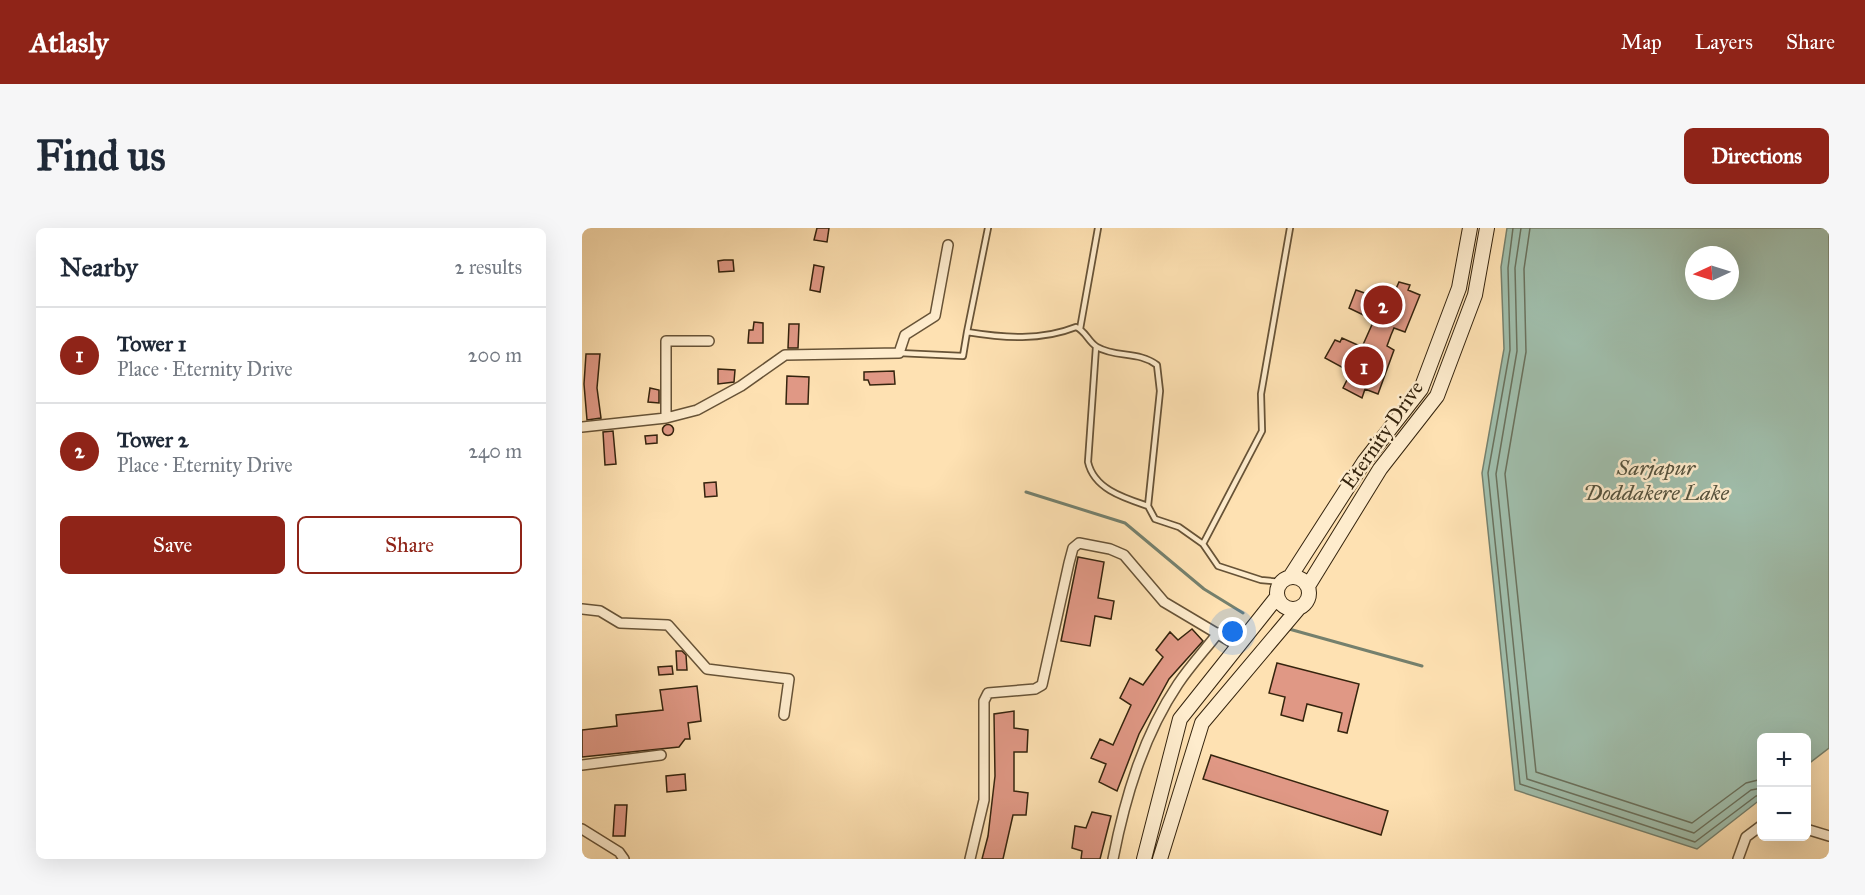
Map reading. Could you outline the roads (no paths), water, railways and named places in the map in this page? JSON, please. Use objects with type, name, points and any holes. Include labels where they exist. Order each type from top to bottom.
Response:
[{"type":"street","name":"Eternity Drive","points":[[1144,859],[1180,719],[1277,597],[1286,579],[1365,462],[1421,389],[1459,288],[1470,228]]},
{"type":"street","name":"Eternity Drive","points":[[1160,859],[1202,723],[1309,597],[1308,586],[1380,469],[1437,396],[1475,295],[1487,228]]},
{"type":"street","points":[[582,427],[666,418],[697,410],[741,386],[785,355],[899,353],[905,335],[935,316],[948,245]]},
{"type":"street","points":[[666,418],[666,341],[709,342]]},
{"type":"street","points":[[970,859],[984,800],[984,701],[988,693],[1035,689],[1042,685],[1073,548],[1079,543],[1110,549],[1124,555],[1164,602],[1238,645]]},
{"type":"street","points":[[1286,579],[1300,579],[1308,586]]},
{"type":"street","points":[[1277,597],[1282,606],[1298,609]]},
{"type":"street","points":[[582,609],[600,610],[620,623],[668,625],[707,669],[789,679],[784,715]]},
{"type":"street","points":[[1113,859],[1120,822],[1147,740],[1178,684],[1218,633]]},
{"type":"street","points":[[582,765],[661,755]]},
{"type":"street","points":[[1169,764],[1186,773]]},
{"type":"street","points":[[1738,859],[1746,837],[1757,828]]},
{"type":"street","points":[[582,829],[619,852],[624,859]]},
{"type":"street","points":[[1811,831],[1829,836]]},
{"type":"lane","points":[[899,353],[963,356],[988,228]]},
{"type":"lane","points":[[1080,328],[1098,228]]},
{"type":"lane","points":[[1203,544],[1262,431],[1260,394],[1290,228]]},
{"type":"lane","points":[[968,332],[993,336],[1039,337],[1056,335],[1076,327],[1080,328],[1096,347],[1122,354],[1147,357],[1157,365],[1160,391],[1148,506],[1155,519],[1179,527],[1203,544],[1218,566],[1261,580],[1286,579]]},
{"type":"lane","points":[[1096,347],[1088,462],[1090,473],[1115,495],[1148,506]]},
{"type":"water","name":"Sarjapur Doddakere Lake","points":[[1507,228],[1829,228],[1829,748],[1811,762],[1811,733],[1757,733],[1757,802],[1697,849],[1515,790],[1482,473],[1504,349],[1501,267]]},
{"type":"waterway","points":[[1026,492],[1125,523],[1204,589],[1243,613]]},
{"type":"waterway","points":[[1289,629],[1422,666]]},
{"type":"place","name":"Tower 2","points":[[1383,305]]},
{"type":"place","name":"Tower 1","points":[[1364,366]]}]
